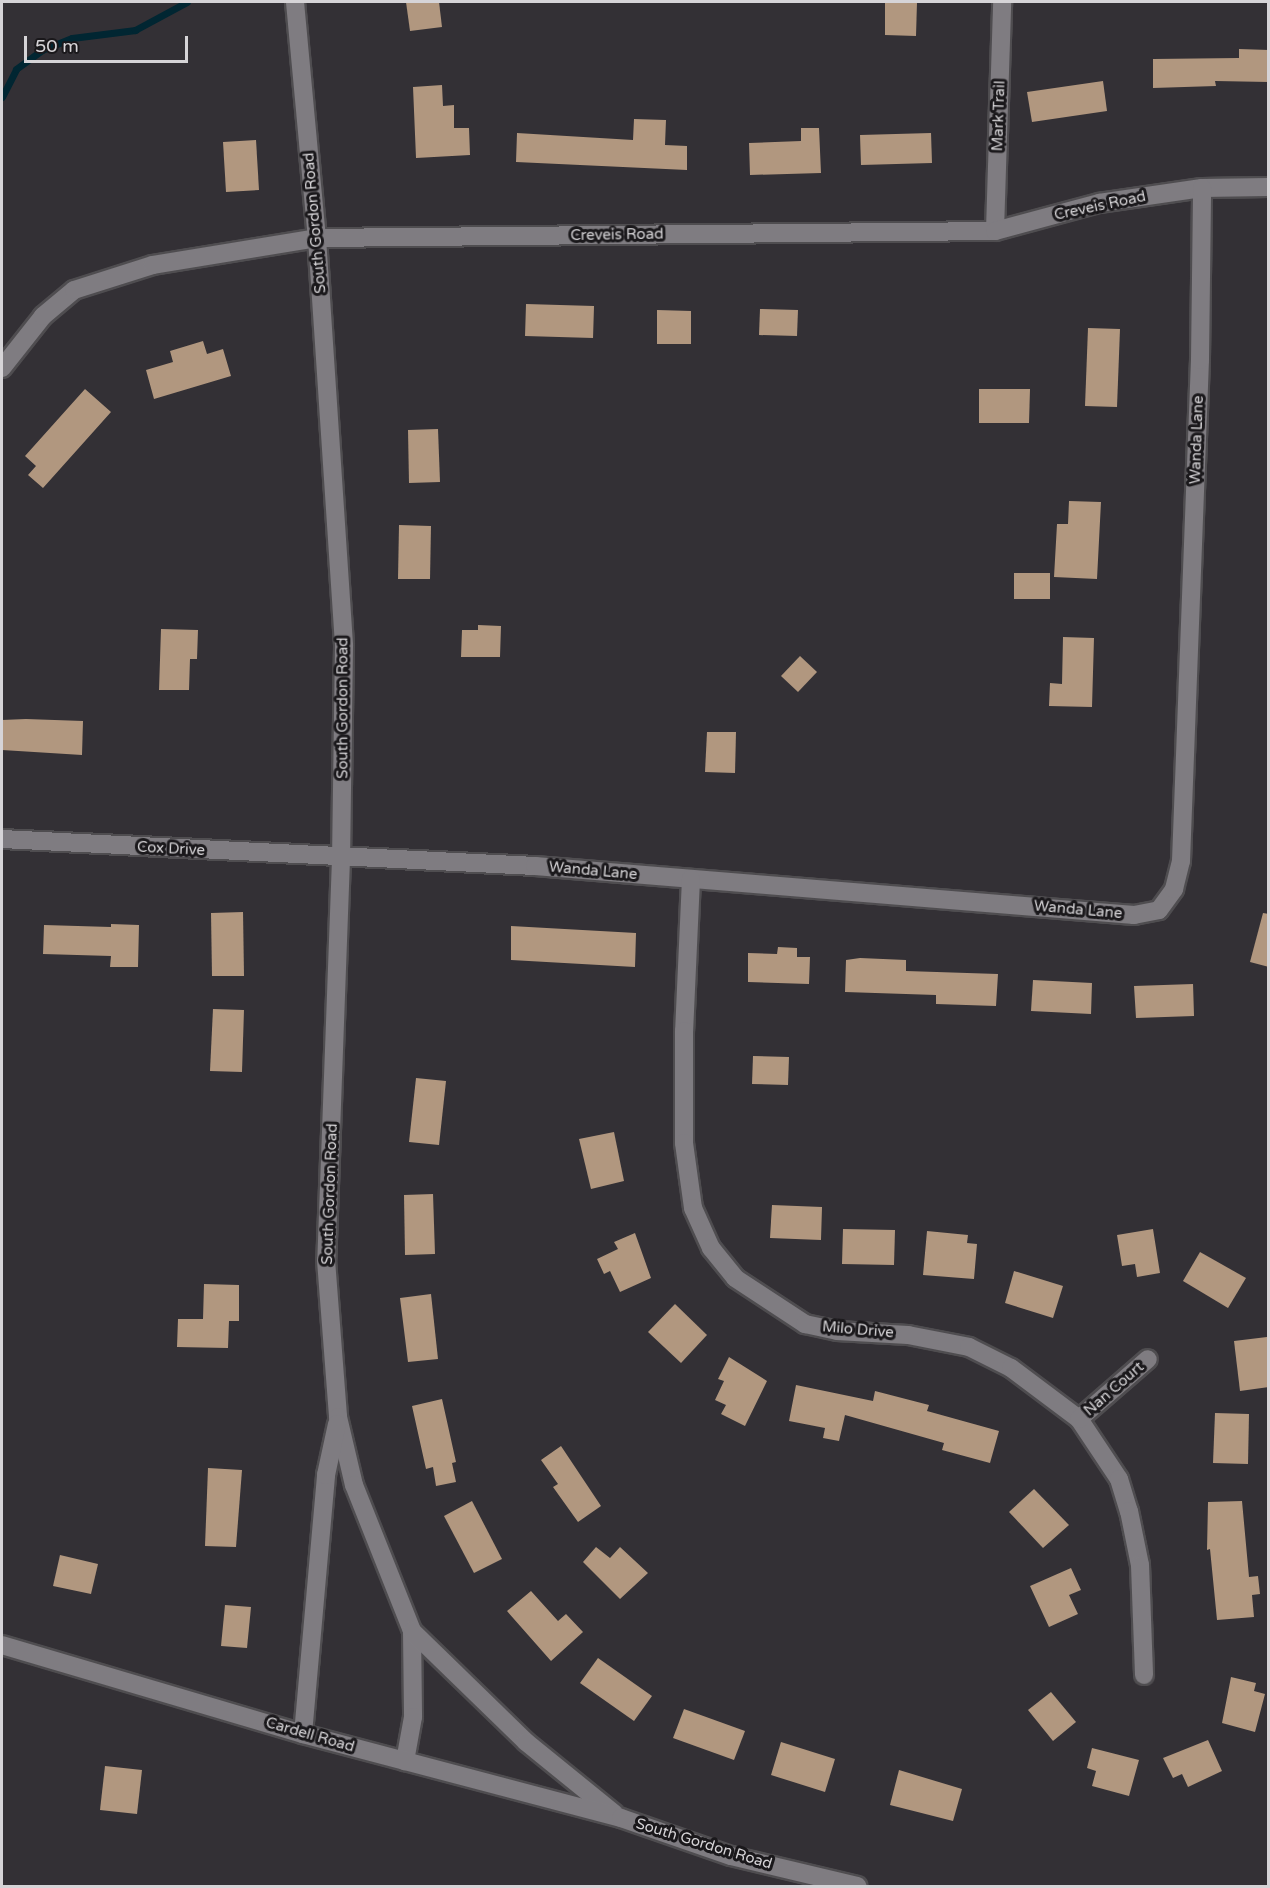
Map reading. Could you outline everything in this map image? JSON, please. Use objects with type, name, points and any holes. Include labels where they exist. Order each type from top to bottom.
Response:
[{"type":"street","name":"South Gordon Road","points":[[295,2],[317,238],[344,646],[341,859],[326,1260],[338,1416],[354,1485],[412,1631],[413,1717],[405,1761]]},
{"type":"street","name":"Mark Trail","points":[[995,231],[1002,2]]},
{"type":"street","name":"Creveis Road","points":[[2,368],[43,316],[74,290],[153,265],[317,238],[995,231],[1099,203],[1202,188],[1269,187]]},
{"type":"street","name":"Wanda Lane","points":[[341,859],[535,866],[1134,915],[1159,910],[1174,889],[1181,861],[1200,360],[1202,188]]},
{"type":"street","name":"Cox Drive","points":[[2,839],[341,859]]},
{"type":"street","name":"Milo Drive","points":[[691,879],[684,1031],[684,1143],[693,1208],[711,1248],[735,1278],[805,1324],[837,1331],[908,1335],[969,1347],[1011,1368],[1079,1419],[1119,1479],[1130,1511],[1140,1565],[1144,1675]]},
{"type":"street","name":"Nan Court","points":[[1079,1419],[1148,1359]]},
{"type":"street","name":"South Gordon Road","points":[[303,1734],[326,1475],[338,1416]]},
{"type":"street","points":[[412,1631],[526,1742],[621,1818]]},
{"type":"street","name":"Cardell Road","points":[[2,1645],[303,1734],[621,1818]]},
{"type":"street","name":"South Gordon Road","points":[[621,1818],[731,1856],[857,1887]]},
{"type":"building","points":[[406,2],[439,2],[442,27],[410,31]]},
{"type":"building","points":[[885,2],[917,2],[916,36],[885,35]]},
{"type":"building","points":[[1239,49],[1269,50],[1269,82],[1215,81],[1216,86],[1153,88],[1153,59],[1239,58]]},
{"type":"building","points":[[1103,81],[1107,111],[1032,122],[1027,92]]},
{"type":"building","points":[[442,85],[443,106],[454,105],[454,128],[469,128],[470,155],[416,158],[413,87]]},
{"type":"building","points":[[634,119],[666,120],[665,145],[687,146],[687,170],[516,162],[517,133],[633,140]]},
{"type":"building","points":[[801,128],[819,128],[821,173],[750,175],[749,143],[801,141]]},
{"type":"building","points":[[931,133],[932,163],[861,165],[860,135]]},
{"type":"building","points":[[256,140],[259,190],[226,192],[223,142]]},
{"type":"building","points":[[526,304],[594,306],[593,338],[525,336]]},
{"type":"building","points":[[760,309],[798,310],[797,336],[759,335]]},
{"type":"building","points":[[657,310],[691,311],[691,344],[657,344]]},
{"type":"building","points":[[1088,328],[1120,329],[1117,407],[1085,406]]},
{"type":"building","points":[[203,341],[207,354],[223,349],[231,376],[154,399],[146,370],[173,362],[170,351]]},
{"type":"building","points":[[85,389],[111,412],[43,488],[28,475],[36,466],[25,456]]},
{"type":"building","points":[[979,389],[1030,389],[1029,423],[979,423]]},
{"type":"building","points":[[438,429],[440,482],[409,483],[408,430]]},
{"type":"building","points":[[1069,501],[1101,502],[1097,579],[1054,577],[1057,524],[1068,524]]},
{"type":"building","points":[[399,525],[431,526],[430,579],[398,579]]},
{"type":"building","points":[[1014,573],[1050,573],[1050,599],[1014,599]]},
{"type":"building","points":[[478,625],[501,626],[500,657],[461,657],[462,630],[478,630]]},
{"type":"building","points":[[161,629],[198,630],[197,659],[190,659],[189,690],[159,690]]},
{"type":"building","points":[[1063,637],[1094,638],[1092,707],[1049,706],[1050,683],[1062,684]]},
{"type":"building","points":[[800,656],[817,672],[798,692],[781,676]]},
{"type":"building","points":[[2,720],[83,721],[82,755],[2,750]]},
{"type":"building","points":[[707,732],[736,732],[735,773],[705,772]]},
{"type":"building","points":[[243,912],[244,976],[212,976],[211,913]]},
{"type":"building","points":[[1263,913],[1269,914],[1269,967],[1250,962]]},
{"type":"building","points":[[111,924],[139,925],[138,967],[110,967],[111,956],[43,954],[44,925],[111,927]]},
{"type":"building","points":[[511,926],[636,933],[635,967],[511,960]]},
{"type":"building","points":[[778,947],[797,948],[797,957],[810,957],[809,984],[748,982],[748,953],[777,954]]},
{"type":"building","points":[[860,958],[906,960],[906,971],[998,974],[996,1006],[936,1004],[936,995],[845,992],[846,960]]},
{"type":"building","points":[[1033,980],[1092,983],[1091,1014],[1031,1011]]},
{"type":"building","points":[[1193,984],[1194,1016],[1136,1018],[1134,986]]},
{"type":"building","points":[[213,1009],[244,1010],[242,1072],[210,1071]]},
{"type":"building","points":[[753,1056],[789,1057],[788,1085],[752,1084]]},
{"type":"building","points":[[416,1078],[446,1081],[439,1145],[409,1142]]},
{"type":"building","points":[[614,1132],[624,1181],[591,1189],[579,1139]]},
{"type":"building","points":[[433,1194],[435,1254],[405,1255],[404,1195]]},
{"type":"building","points":[[772,1205],[822,1207],[821,1240],[770,1238]]},
{"type":"building","points":[[843,1229],[895,1230],[894,1265],[842,1264]]},
{"type":"building","points":[[1153,1229],[1160,1273],[1137,1277],[1135,1264],[1122,1266],[1117,1235]]},
{"type":"building","points":[[927,1231],[968,1235],[967,1243],[977,1244],[974,1279],[923,1275]]},
{"type":"building","points":[[635,1233],[651,1278],[620,1292],[610,1271],[604,1274],[597,1259],[618,1249],[614,1242]]},
{"type":"building","points":[[1200,1252],[1246,1278],[1228,1308],[1183,1281]]},
{"type":"building","points":[[1014,1271],[1063,1286],[1053,1318],[1005,1303]]},
{"type":"building","points":[[204,1284],[239,1285],[239,1321],[229,1321],[228,1348],[177,1347],[178,1319],[203,1319]]},
{"type":"building","points":[[431,1294],[438,1359],[408,1362],[400,1298]]},
{"type":"building","points":[[675,1304],[707,1335],[681,1363],[648,1332]]},
{"type":"building","points":[[1267,1337],[1269,1387],[1240,1391],[1234,1341]]},
{"type":"building","points":[[729,1357],[767,1381],[745,1426],[721,1414],[726,1405],[715,1400],[724,1381],[718,1379]]},
{"type":"building","points":[[796,1385],[873,1401],[875,1391],[929,1405],[927,1411],[999,1431],[990,1463],[942,1450],[944,1443],[845,1415],[839,1441],[823,1438],[825,1428],[789,1421]]},
{"type":"building","points":[[442,1399],[456,1462],[452,1463],[456,1482],[436,1486],[433,1467],[426,1469],[412,1406]]},
{"type":"building","points":[[1215,1413],[1249,1414],[1248,1464],[1213,1463]]},
{"type":"building","points":[[561,1446],[601,1506],[578,1522],[553,1487],[558,1484],[541,1460]]},
{"type":"building","points":[[208,1468],[242,1470],[236,1547],[205,1546]]},
{"type":"building","points":[[1034,1489],[1069,1525],[1043,1548],[1009,1512]]},
{"type":"building","points":[[472,1501],[502,1559],[474,1573],[444,1516]]},
{"type":"building","points":[[1242,1501],[1249,1577],[1258,1576],[1260,1594],[1252,1595],[1254,1617],[1217,1620],[1210,1549],[1207,1550],[1208,1502]]},
{"type":"building","points":[[596,1547],[610,1558],[620,1547],[648,1573],[620,1599],[583,1562]]},
{"type":"building","points":[[60,1555],[98,1564],[91,1594],[53,1586]]},
{"type":"building","points":[[1071,1568],[1081,1590],[1069,1595],[1078,1614],[1049,1627],[1030,1586]]},
{"type":"building","points":[[531,1591],[558,1621],[566,1614],[583,1632],[551,1661],[507,1611]]},
{"type":"building","points":[[225,1605],[251,1607],[247,1648],[221,1646]]},
{"type":"building","points":[[598,1658],[652,1696],[634,1721],[580,1683]]},
{"type":"building","points":[[1231,1677],[1256,1683],[1254,1691],[1265,1694],[1255,1732],[1222,1723]]},
{"type":"building","points":[[1051,1692],[1076,1722],[1053,1741],[1028,1710]]},
{"type":"building","points":[[684,1709],[745,1731],[734,1760],[673,1738]]},
{"type":"building","points":[[1208,1740],[1222,1771],[1188,1787],[1182,1774],[1173,1778],[1163,1758]]},
{"type":"building","points":[[781,1742],[835,1759],[825,1792],[771,1775]]},
{"type":"building","points":[[1092,1748],[1139,1760],[1129,1796],[1092,1786],[1096,1771],[1087,1768]]},
{"type":"building","points":[[105,1766],[142,1770],[137,1814],[100,1810]]},
{"type":"building","points":[[899,1770],[962,1789],[953,1821],[890,1805]]},
{"type":"waterway","points":[[2,97],[16,69],[42,50],[72,38],[135,30],[187,2]]}]
